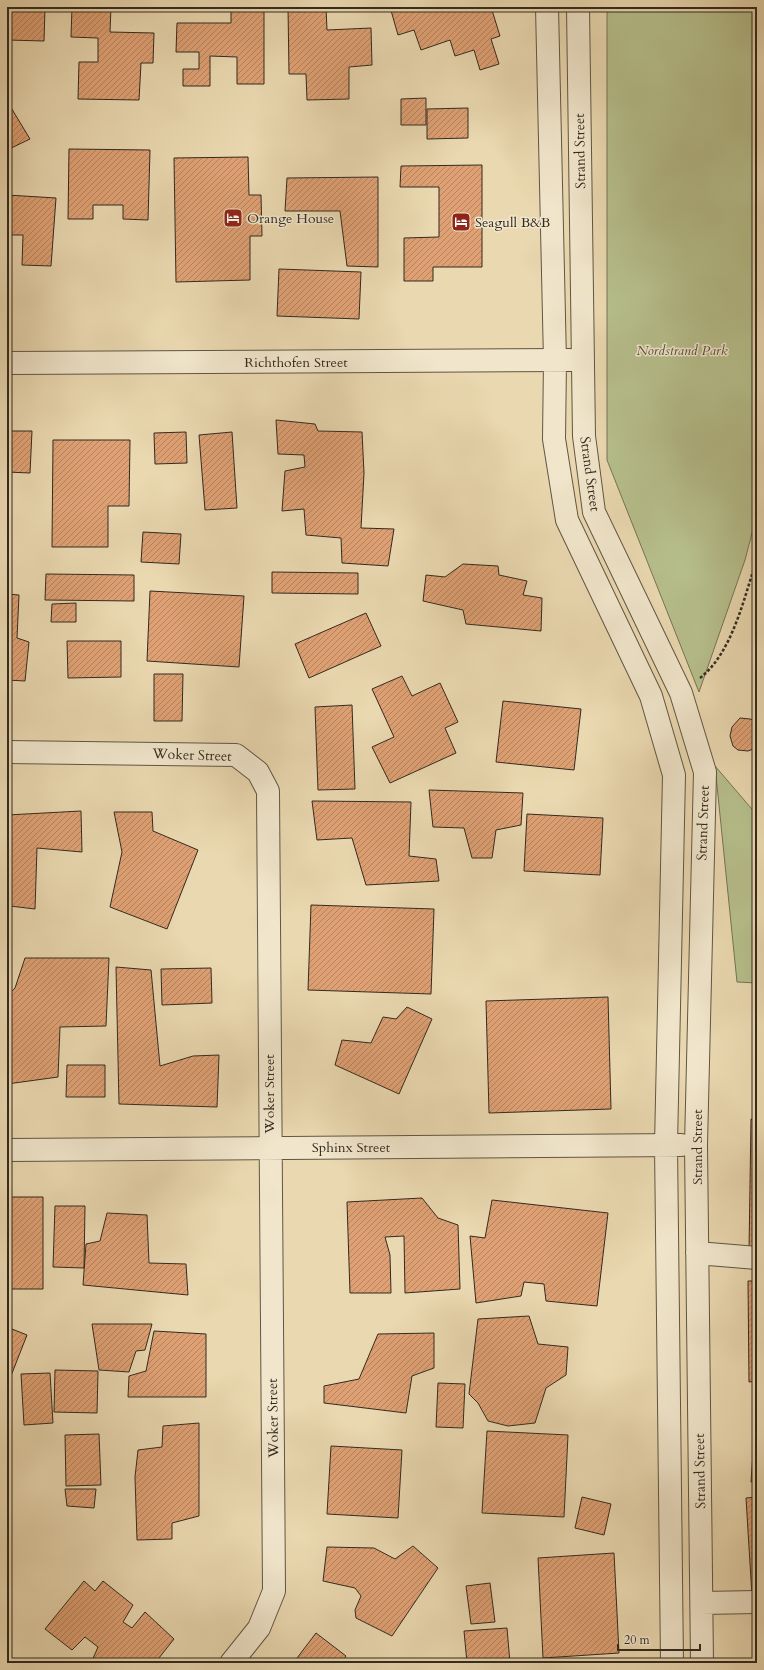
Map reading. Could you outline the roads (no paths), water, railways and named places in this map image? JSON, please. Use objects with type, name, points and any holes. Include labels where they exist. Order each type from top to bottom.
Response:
[{"type":"street","name":"Strand Street","points":[[547,7],[555,361],[554,439],[567,520],[651,696],[674,775],[666,1145],[672,1663]]},
{"type":"street","name":"Strand Street","points":[[578,7],[584,436],[594,512],[681,693],[705,772],[696,1145],[702,1663]]},
{"type":"street","name":"Richthofen Street","points":[[7,363],[555,361],[584,359]]},
{"type":"street","name":"Woker Street","points":[[7,752],[236,754],[258,772],[268,791],[274,1591],[259,1628],[230,1663]]},
{"type":"street","name":"Sphinx Street","points":[[7,1150],[696,1145]]},
{"type":"street","points":[[698,1253],[757,1258]]},
{"type":"street","points":[[702,1603],[757,1602]]},
{"type":"place","name":"Orange House","points":[[233,218]]},
{"type":"place","name":"Seagull B&B","points":[[461,222]]},
{"type":"park label","name":"Nordstrand Park","points":[[682,350]]}]
